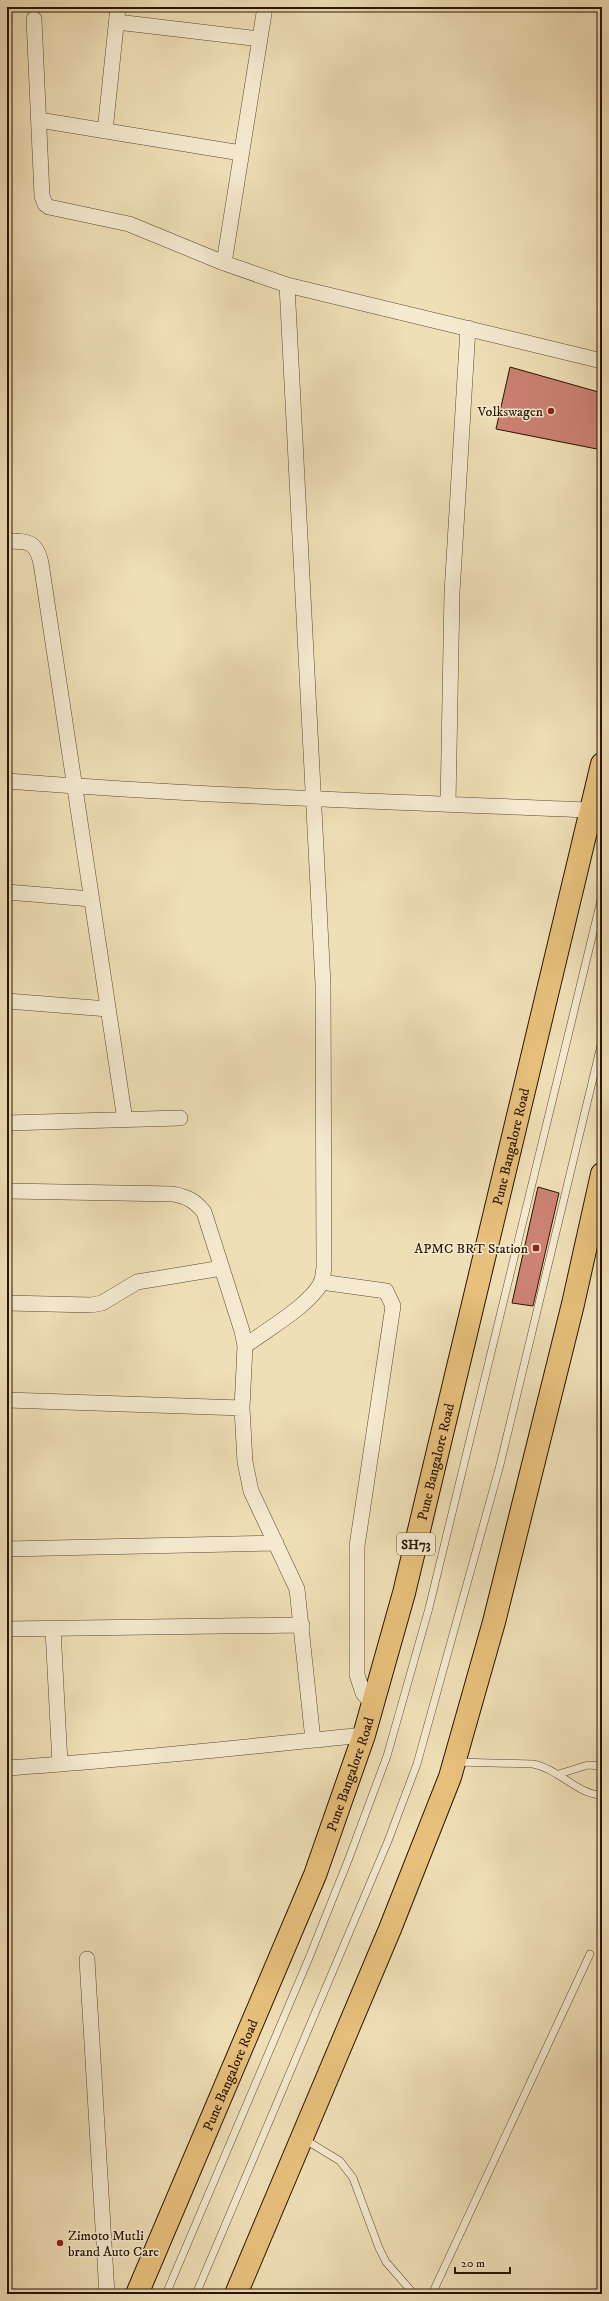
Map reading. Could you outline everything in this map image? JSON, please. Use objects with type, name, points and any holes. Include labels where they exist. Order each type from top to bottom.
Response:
[{"type":"main road","name":"Pune Bangalore Road","points":[[137,2294],[315,1876],[364,1735],[404,1593],[602,764]]},
{"type":"main road","points":[[236,2294],[390,1929],[454,1762],[494,1622],[571,1312],[602,1174]]},
{"type":"street","points":[[105,131],[118,7]]},
{"type":"street","points":[[224,263],[266,7]]},
{"type":"street","points":[[34,19],[42,196],[45,204],[54,209],[129,224],[224,263],[287,285],[602,361]]},
{"type":"street","points":[[117,22],[260,39]]},
{"type":"street","points":[[39,120],[241,153]]},
{"type":"street","points":[[245,1346],[301,1305],[321,1282],[324,1268],[323,984],[287,285]]},
{"type":"street","points":[[448,804],[452,592],[468,328]]},
{"type":"street","points":[[7,541],[24,541],[32,544],[38,550],[125,1120]]},
{"type":"street","points":[[7,781],[74,786],[313,798],[591,810]]},
{"type":"street","points":[[7,892],[91,899]]},
{"type":"street","points":[[7,1001],[108,1009]]},
{"type":"street","points":[[7,1123],[180,1118]]},
{"type":"street","points":[[7,1191],[173,1194],[187,1197],[196,1202],[204,1212],[245,1346],[242,1408],[245,1462],[252,1491],[297,1588],[313,1740]]},
{"type":"street","points":[[7,1303],[91,1305],[102,1303],[137,1282],[222,1268]]},
{"type":"street","points":[[321,1282],[386,1291],[393,1306],[357,1546],[355,1598],[357,1675],[363,1693],[373,1705]]},
{"type":"street","points":[[7,1400],[242,1408]]},
{"type":"street","points":[[7,1549],[276,1543]]},
{"type":"street","points":[[7,1629],[302,1625]]},
{"type":"street","points":[[53,1629],[60,1764]]},
{"type":"street","points":[[7,1768],[364,1735]]},
{"type":"street","points":[[87,1959],[107,2294]]},
{"type":"lane","points":[[166,2294],[309,1958],[387,1756],[429,1608],[602,896]]},
{"type":"lane","points":[[196,2294],[388,1841],[418,1764],[502,1457],[602,1041]]},
{"type":"lane","points":[[454,1762],[533,1764],[545,1766],[585,1792],[602,1795]]},
{"type":"lane","points":[[559,1774],[588,1765],[602,1766]]},
{"type":"lane","points":[[432,2294],[590,1954]]},
{"type":"lane","points":[[302,2137],[340,2161],[347,2168],[353,2178],[379,2248],[386,2262],[414,2294]]},
{"type":"building","name":"Volkswagen","points":[[510,367],[602,393],[602,450],[496,429]]},
{"type":"building","name":"APMC BRT Station","points":[[538,1187],[559,1193],[533,1306],[512,1303]]},
{"type":"place","name":"Volkswagen","points":[[551,411]]},
{"type":"place","name":"APMC BRT Station","points":[[536,1248]]},
{"type":"place","name":"Zimoto Mutli brand Auto Care","points":[[60,2243]]}]
